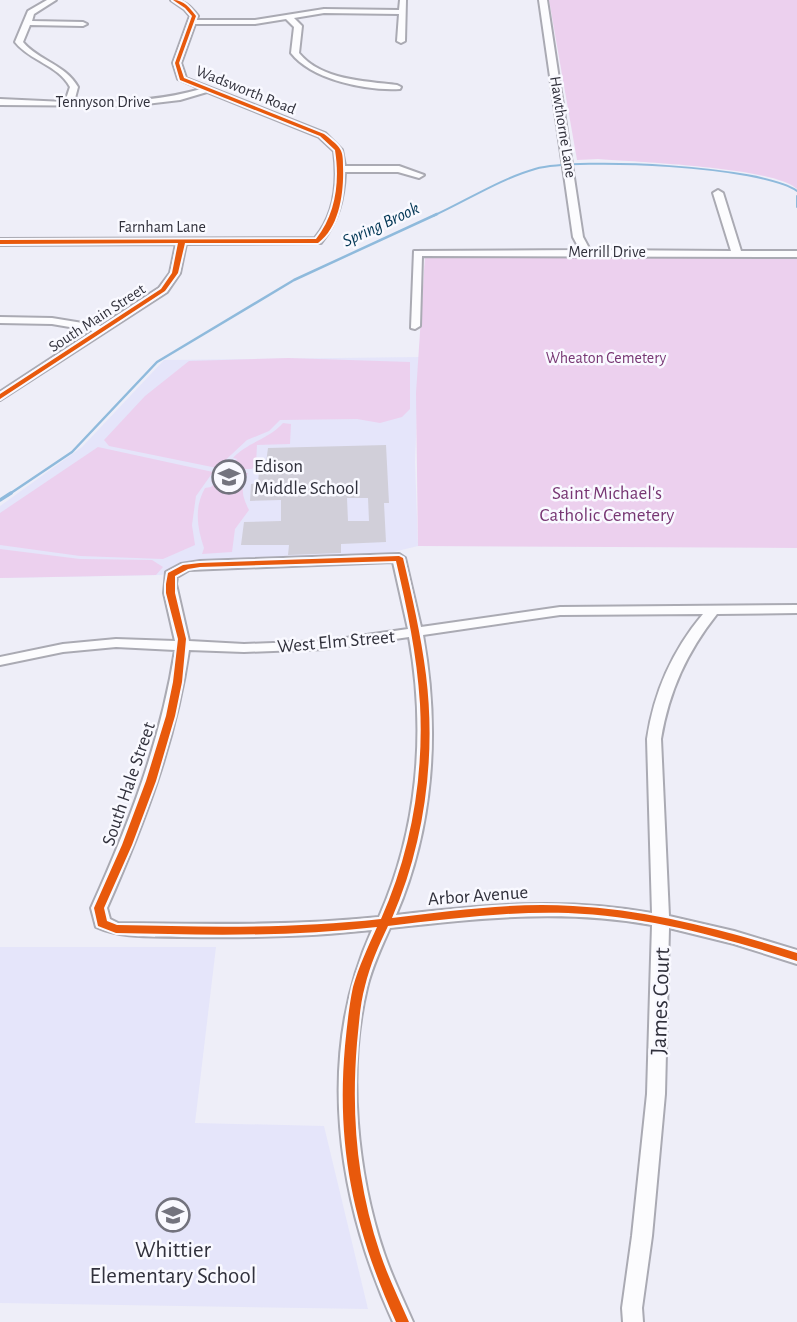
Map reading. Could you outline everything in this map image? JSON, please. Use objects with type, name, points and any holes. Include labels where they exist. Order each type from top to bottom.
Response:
[{"type":"street","points":[[52,0],[33,11],[19,39],[20,45],[69,77],[74,87],[69,103]]},
{"type":"street","points":[[175,0],[191,10],[194,22],[255,22],[324,11],[401,12]]},
{"type":"street","name":"Hawthorne Lane","points":[[543,0],[578,237],[586,252]]},
{"type":"street","points":[[320,1],[324,11]]},
{"type":"street","points":[[401,41],[403,1]]},
{"type":"street","points":[[288,17],[298,26],[295,53],[303,64],[337,77],[397,87]]},
{"type":"street","name":"Wadsworth Road","points":[[194,22],[177,68],[181,79],[204,91],[322,135],[338,149],[340,169],[336,208],[323,236]]},
{"type":"street","points":[[26,23],[83,24]]},
{"type":"street","name":"Tennyson Drive","points":[[0,102],[157,102],[204,91]]},
{"type":"street","points":[[340,169],[399,169],[419,175]]},
{"type":"street","points":[[718,193],[736,253]]},
{"type":"street","name":"Farnham Lane","points":[[0,242],[318,241],[323,236]]},
{"type":"street","name":"South Main Street","points":[[0,397],[104,330],[169,284],[175,273],[182,241]]},
{"type":"street","name":"Merrill Drive","points":[[415,326],[417,253],[797,254]]},
{"type":"street","points":[[0,320],[52,321],[104,330]]},
{"type":"street","name":"South Hale Street","points":[[116,929],[102,923],[99,908],[154,776],[170,719],[183,646],[182,625],[170,587],[172,575],[177,570],[200,565],[295,559],[399,558],[418,633]]},
{"type":"street","name":"West Elm Street","points":[[0,661],[88,645],[300,647],[418,633],[560,611],[797,609]]},
{"type":"street","name":"James Court","points":[[633,1322],[632,1308],[647,1214],[661,1041],[663,923],[654,739],[656,717],[672,667],[713,610]]},
{"type":"street","points":[[403,1322],[387,1291],[362,1213],[349,1146],[346,1079],[355,1001],[407,860],[421,792],[426,728],[418,633]]},
{"type":"street","name":"Arbor Avenue","points":[[116,929],[260,931],[540,909],[628,916],[704,930],[797,957]]},
{"type":"shaded area","name":"Edison Middle School","points":[[419,357],[415,462],[418,546],[385,554],[282,557],[173,566],[162,575],[0,578],[0,506],[82,447],[164,360]]},
{"type":"shaded area","name":"Whittier Elementary School","points":[[0,947],[216,947],[195,1123],[324,1126],[368,1309],[0,1303]]},
{"type":"green space","points":[[549,0],[797,0],[797,189],[762,175],[734,171],[642,162],[577,160]]},
{"type":"green space","name":"Wheaton Cemetery","points":[[425,256],[797,256],[797,548],[418,546],[416,393]]},
{"type":"green space","points":[[288,358],[410,362],[410,409],[402,417],[380,423],[357,419],[280,420],[269,431],[247,440],[217,468],[109,446],[104,440],[145,396],[189,361]]},
{"type":"green space","points":[[283,423],[291,424],[290,444],[257,445],[256,464],[252,469],[223,469],[230,461],[234,462],[237,459],[233,458],[245,448]]},
{"type":"green space","points":[[98,447],[213,472],[196,496],[192,525],[195,545],[163,559],[80,556],[0,545],[0,513]]},
{"type":"green space","points":[[248,473],[243,492],[249,510],[235,529],[232,552],[202,554],[204,548],[198,525],[198,510],[205,488],[215,483],[211,482],[218,474]]},
{"type":"green space","points":[[0,549],[80,559],[152,560],[163,567],[156,575],[0,578]]},
{"type":"building","name":"Edison Middle School","points":[[386,445],[389,503],[384,503],[386,542],[341,544],[341,553],[288,555],[289,545],[241,545],[244,522],[281,521],[281,500],[250,501],[251,484],[258,483],[259,471],[265,470],[268,448]],"holes":[[[347,498],[368,498],[369,521],[348,521]]]},
{"type":"waterway","name":"Spring Brook","points":[[437,214],[509,178],[557,165],[628,164],[710,170],[778,182],[797,191]]},
{"type":"waterway","name":"Spring Brook","points":[[797,196],[797,207]]},
{"type":"waterway","name":"Spring Brook","points":[[11,493],[72,452],[157,362],[294,280],[437,214]]},
{"type":"waterway","name":"Spring Brook","points":[[433,216],[437,214]]},
{"type":"waterway","name":"Spring Brook","points":[[0,500],[11,493]]},
{"type":"cycle path","points":[[0,242],[318,241],[325,232],[338,198],[338,150],[322,135],[182,79],[177,63],[194,16],[187,7],[175,0]]},
{"type":"cycle path","points":[[0,397],[163,290],[175,273],[182,241]]},
{"type":"cycle path","points":[[403,1322],[374,1254],[364,1218],[356,1182],[348,1109],[358,989],[368,959],[378,936],[383,925],[388,914],[398,890],[406,866],[417,817],[424,763],[422,674],[399,558],[200,565],[186,567],[171,575],[171,593],[182,639],[177,682],[151,781],[99,908],[102,923],[116,929],[278,931],[331,928],[360,925],[390,922],[478,912],[571,909],[637,916],[702,929],[797,957]]},
{"type":"place","name":"Edison Middle School","points":[[229,477]]},
{"type":"place","name":"Whittier Elementary School","points":[[173,1215]]},
{"type":"park label","name":"Saint Michael's Catholic Cemetery","points":[[607,504]]}]
